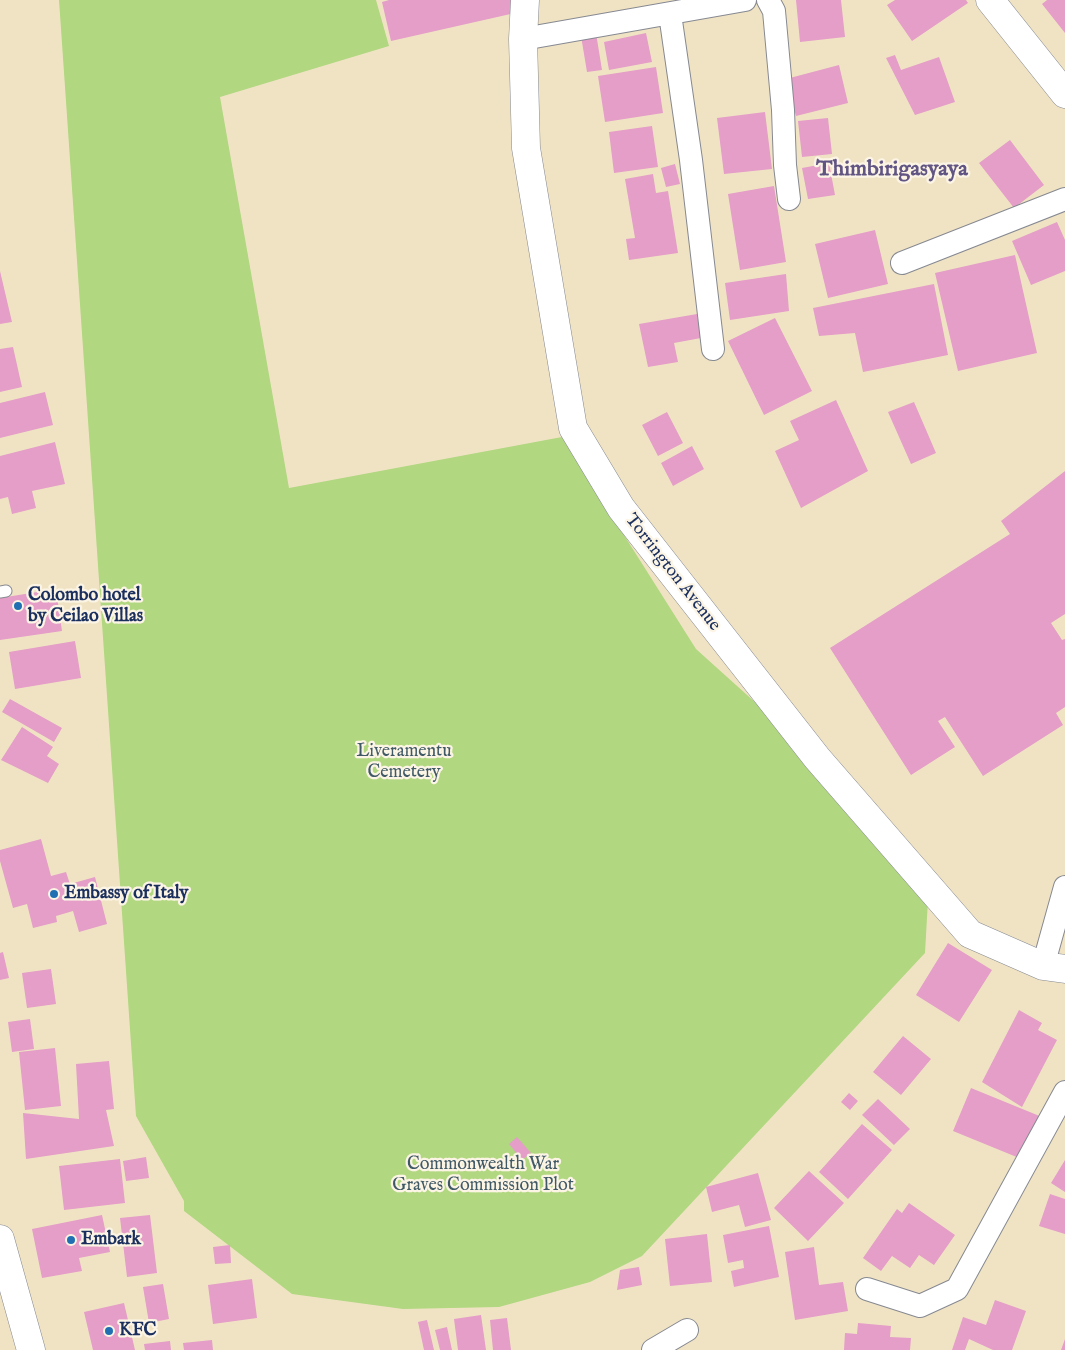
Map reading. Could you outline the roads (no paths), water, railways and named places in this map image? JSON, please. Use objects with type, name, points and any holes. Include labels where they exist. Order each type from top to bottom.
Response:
[{"type":"main road","name":"Torrington Avenue","points":[[525,0],[523,39],[526,148],[573,428],[628,516],[817,758],[970,934],[1054,968]]},
{"type":"main road","points":[[990,0],[1065,94]]},
{"type":"main road","points":[[0,1239],[31,1350]]},
{"type":"street","points":[[523,39],[745,0]]},
{"type":"street","points":[[768,0],[774,11],[789,199]]},
{"type":"street","points":[[670,14],[691,160],[713,349]]},
{"type":"street","points":[[902,263],[1065,199]]},
{"type":"street","points":[[1054,968],[1065,887]]},
{"type":"street","points":[[867,1289],[920,1306],[957,1289],[1065,1092]]},
{"type":"street","points":[[653,1350],[687,1330]]},
{"type":"place","name":"Colombo hotel by Ceilao Villas","points":[[18,606]]},
{"type":"place","name":"Embassy of Italy","points":[[54,894]]},
{"type":"place","name":"Embark","points":[[71,1240]]},
{"type":"place","name":"KFC","points":[[109,1331]]},
{"type":"district","name":"Thimbirigasyaya","points":[[892,170]]},
{"type":"park label","name":"Liveramentu Cemetery","points":[[404,762]]},
{"type":"park label","name":"Commonwealth War Graves Commission Plot","points":[[483,1175]]}]
